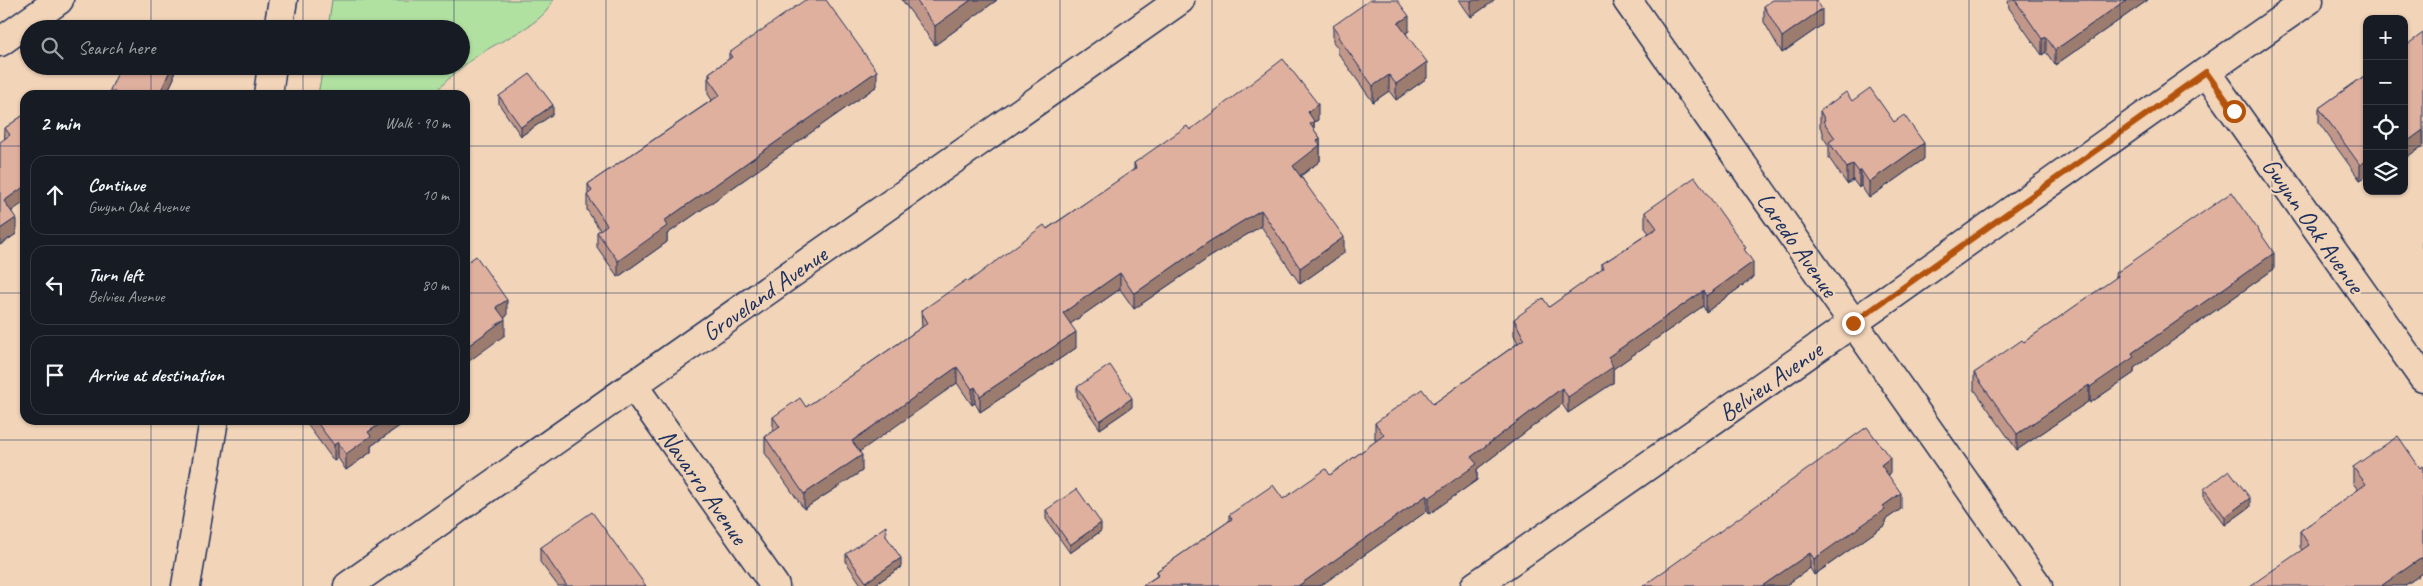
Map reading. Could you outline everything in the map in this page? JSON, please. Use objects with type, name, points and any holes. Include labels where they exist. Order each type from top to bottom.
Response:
[{"type":"street","points":[[31,20],[59,0]]},
{"type":"street","points":[[280,20],[283,0]]},
{"type":"street","name":"Groveland Avenue","points":[[348,586],[1180,0]]},
{"type":"street","name":"Laredo Avenue","points":[[1628,0],[2038,586]]},
{"type":"street","name":"Belvieu Avenue","points":[[1475,586],[1853,323],[2309,0]]},
{"type":"street","points":[[0,42],[20,28]]},
{"type":"street","name":"Gwynn Oak Avenue","points":[[2206,72],[2423,378]]},
{"type":"street","points":[[269,90],[271,75]]},
{"type":"street","name":"Navarro Avenue","points":[[633,385],[775,586]]},
{"type":"street","points":[[186,586],[213,425]]},
{"type":"green space","points":[[332,0],[553,0],[549,8],[533,23],[470,61],[470,20],[329,20]]},
{"type":"green space","points":[[321,75],[452,75],[438,90],[319,90]]},
{"type":"building","points":[[805,0],[826,0],[877,71],[664,221],[667,226],[618,261],[597,232],[607,225],[587,195],[592,191],[588,184],[720,95],[708,78],[711,76],[709,73],[732,57],[729,53]]},
{"type":"building","points":[[916,0],[971,0],[935,26]]},
{"type":"building","points":[[1370,0],[1397,0],[1409,16],[1398,23],[1427,62],[1396,84],[1389,75],[1373,86],[1338,37],[1340,36],[1333,26]]},
{"type":"building","points":[[1773,0],[1816,0],[1822,9],[1782,37],[1764,6]]},
{"type":"building","points":[[2015,0],[2126,0],[2055,50],[2046,37],[2042,39]]},
{"type":"building","points":[[2423,33],[2423,130],[2408,141],[2408,60],[2408,44]]},
{"type":"building","points":[[1283,59],[1318,104],[1308,112],[1314,121],[1310,124],[1320,138],[1317,141],[1320,145],[1293,166],[1344,237],[1300,268],[1261,210],[1210,241],[1134,294],[1120,273],[1063,313],[1076,332],[980,396],[975,387],[972,389],[957,367],[852,441],[862,455],[804,494],[765,437],[780,427],[773,417],[800,398],[806,407],[928,323],[921,311],[966,280],[968,282],[1044,225],[1047,229],[1136,168],[1134,163],[1187,126],[1190,130]]},
{"type":"building","points":[[530,74],[553,105],[521,127],[499,96]]},
{"type":"building","points":[[117,75],[168,75],[161,90],[110,90]]},
{"type":"building","points":[[2363,77],[2363,163],[2360,165],[2319,108]]},
{"type":"building","points":[[1870,88],[1894,122],[1904,115],[1924,143],[1869,182],[1861,170],[1859,172],[1853,164],[1847,168],[1829,142],[1835,138],[1823,121],[1825,120],[1820,111],[1846,92],[1852,101]]},
{"type":"building","points":[[20,118],[20,190],[4,201],[16,218],[0,229],[0,142],[10,135],[5,128]]},
{"type":"building","points":[[1695,177],[1746,248],[1744,249],[1753,262],[1706,296],[1703,291],[1608,357],[1613,367],[1568,397],[1562,388],[1471,457],[1477,464],[1429,498],[1427,495],[1298,586],[1142,586],[1159,575],[1157,571],[1232,519],[1229,515],[1273,485],[1283,499],[1326,469],[1330,475],[1384,435],[1375,423],[1422,389],[1433,404],[1524,339],[1514,319],[1543,298],[1549,307],[1604,268],[1602,264],[1657,228],[1645,212]]},
{"type":"building","points":[[2232,192],[2274,253],[2132,353],[2134,357],[2017,434],[1974,373],[2022,340],[2024,342],[2118,276],[2116,273]]},
{"type":"building","points":[[476,256],[507,300],[496,307],[505,319],[470,344],[470,260]]},
{"type":"building","points":[[1110,365],[1132,398],[1100,421],[1077,387]]},
{"type":"building","points":[[319,425],[378,425],[368,432],[371,436],[346,454],[338,442],[334,445]]},
{"type":"building","points":[[1867,427],[1890,458],[1881,465],[1901,493],[1883,506],[1885,509],[1814,559],[1810,553],[1762,586],[1643,586]]},
{"type":"building","points":[[2398,436],[2420,468],[2423,466],[2423,557],[2381,586],[2250,586],[2309,545],[2300,531],[2366,484],[2353,467]]},
{"type":"building","points":[[2229,470],[2250,498],[2225,517],[2204,489]]},
{"type":"building","points":[[1077,489],[1101,523],[1070,545],[1046,510]]},
{"type":"building","points":[[592,512],[646,586],[567,586],[540,548]]},
{"type":"building","points":[[886,526],[886,536],[901,558],[866,582],[846,554]]},
{"type":"route","points":[[1853,323],[2206,72],[2234,111]]}]
